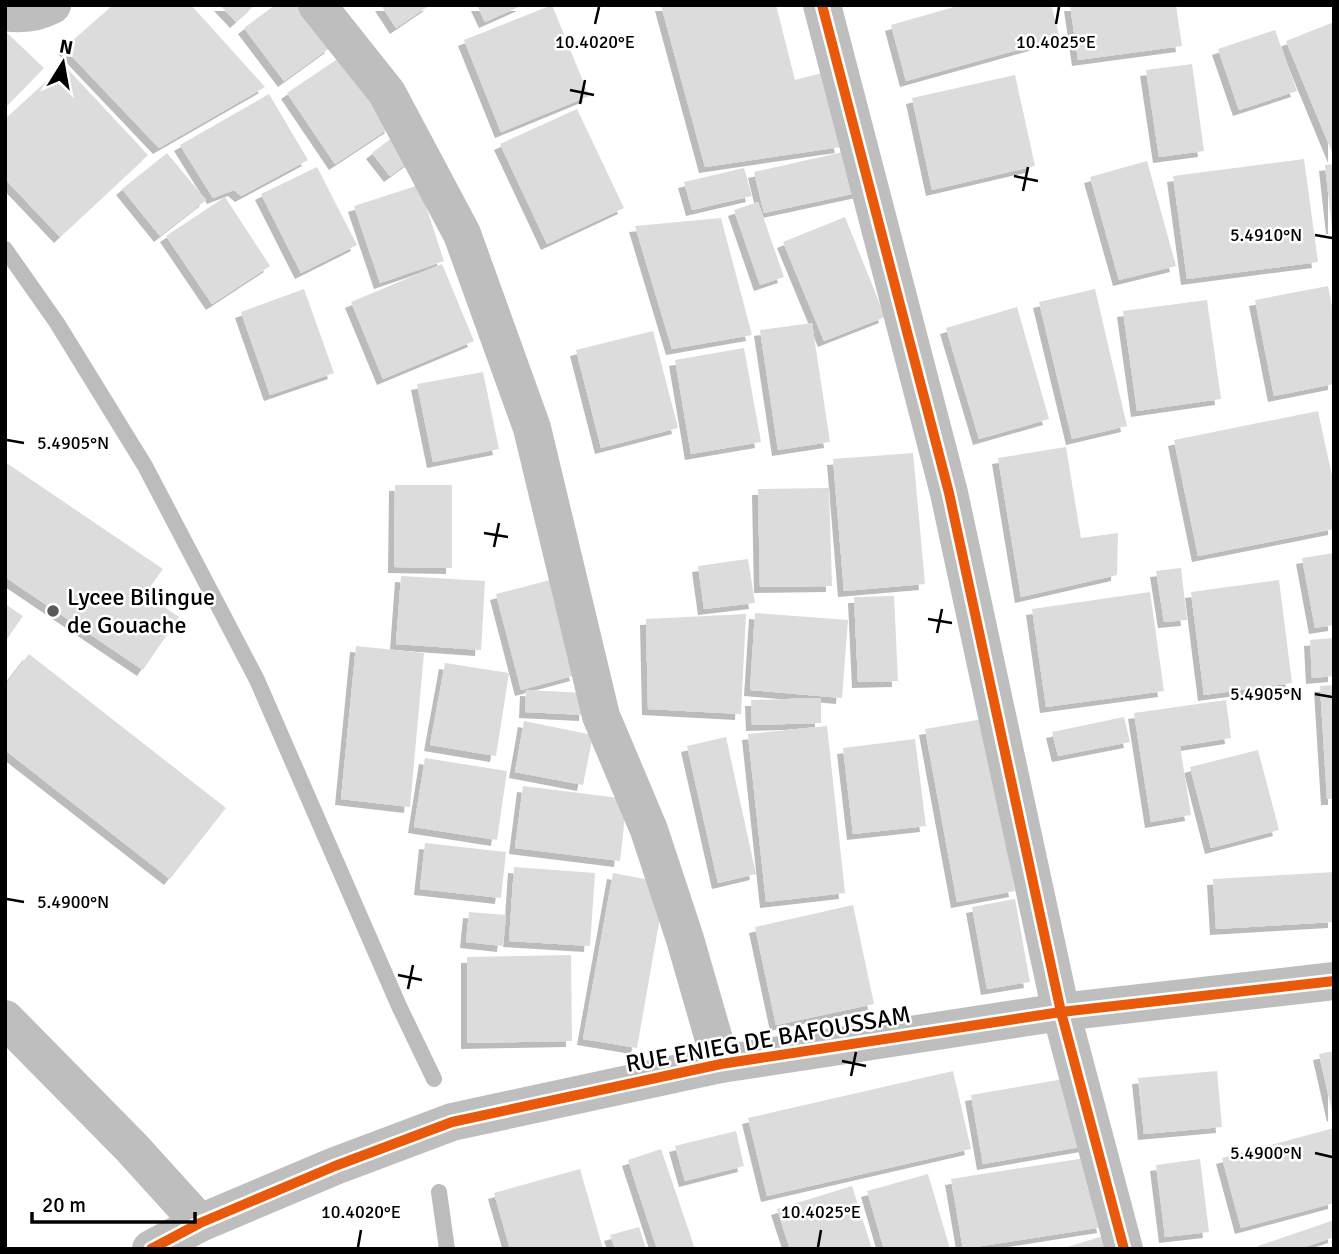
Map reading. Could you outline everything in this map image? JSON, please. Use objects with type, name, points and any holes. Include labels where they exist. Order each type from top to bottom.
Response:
[{"type":"street","points":[[5,12],[17,14],[41,11],[52,5]]},
{"type":"street","points":[[317,5],[387,93],[462,234],[532,428],[601,716],[649,830],[685,939],[721,1063]]},
{"type":"street","points":[[822,5],[949,492],[1061,1012],[1124,1249]]},
{"type":"street","name":"RUE ENIEG DE BAFOUSSAM","points":[[151,1249],[200,1223],[335,1166],[452,1122],[721,1063],[1061,1012],[1334,981]]},
{"type":"street","points":[[5,1019],[132,1148],[200,1223]]},
{"type":"building","points":[[113,5],[191,5],[265,87],[159,148],[64,48]]},
{"type":"building","points":[[220,5],[255,5],[236,22]]},
{"type":"building","points":[[275,5],[300,5],[331,47],[284,81],[244,28]]},
{"type":"building","points":[[381,5],[430,5],[396,28]]},
{"type":"building","points":[[477,5],[523,5],[485,22]]},
{"type":"building","points":[[552,5],[589,96],[501,132],[464,40]]},
{"type":"building","points":[[661,5],[776,5],[795,80],[822,73],[841,147],[705,167]]},
{"type":"building","points":[[961,5],[1051,5],[1060,38],[906,81],[891,25]]},
{"type":"building","points":[[1070,5],[1176,5],[1182,46],[1078,60]]},
{"type":"building","points":[[1334,22],[1334,157],[1286,41]]},
{"type":"building","points":[[1275,30],[1297,91],[1239,110],[1218,49]]},
{"type":"building","points":[[5,31],[44,68],[5,108]]},
{"type":"building","points":[[342,56],[391,127],[335,164],[287,93]]},
{"type":"building","points":[[1192,64],[1204,151],[1159,157],[1146,70]]},
{"type":"building","points":[[64,65],[148,155],[60,237],[5,179],[5,119]]},
{"type":"building","points":[[1015,75],[1035,166],[932,190],[912,98]]},
{"type":"building","points":[[269,94],[308,160],[241,196],[234,190],[213,198],[180,145]]},
{"type":"building","points":[[577,109],[624,208],[547,244],[500,144]]},
{"type":"building","points":[[398,133],[416,157],[390,176],[372,153]]},
{"type":"building","points":[[856,149],[866,191],[764,213],[754,172]]},
{"type":"building","points":[[167,153],[206,200],[160,236],[122,189]]},
{"type":"building","points":[[1304,159],[1318,262],[1187,279],[1173,176]]},
{"type":"building","points":[[1147,161],[1176,266],[1119,280],[1090,177]]},
{"type":"building","points":[[1334,164],[1334,228],[1332,228],[1325,165]]},
{"type":"building","points":[[317,167],[357,245],[301,273],[261,194]]},
{"type":"building","points":[[744,168],[752,196],[692,210],[684,182]]},
{"type":"building","points":[[419,185],[444,261],[380,283],[354,206]]},
{"type":"building","points":[[225,197],[270,266],[212,304],[166,236]]},
{"type":"building","points":[[758,202],[784,277],[760,285],[734,210]]},
{"type":"building","points":[[845,217],[885,317],[824,341],[783,242]]},
{"type":"building","points":[[721,218],[752,335],[672,349],[635,226]]},
{"type":"building","points":[[442,264],[474,341],[383,379],[351,302]]},
{"type":"building","points":[[1328,286],[1334,316],[1334,384],[1274,396],[1255,300]]},
{"type":"building","points":[[304,289],[334,373],[270,395],[241,312]]},
{"type":"building","points":[[1095,289],[1127,426],[1072,439],[1039,302]]},
{"type":"building","points":[[1207,300],[1221,399],[1137,411],[1123,311]]},
{"type":"building","points":[[1017,307],[1049,419],[979,439],[946,328]]},
{"type":"building","points":[[812,323],[830,442],[778,450],[760,330]]},
{"type":"building","points":[[653,331],[678,428],[601,448],[576,350]]},
{"type":"building","points":[[744,348],[761,442],[691,454],[675,360]]},
{"type":"building","points":[[483,372],[499,449],[433,462],[417,384]]},
{"type":"building","points":[[1318,411],[1334,485],[1334,529],[1198,556],[1174,440]]},
{"type":"building","points":[[1066,447],[1081,538],[1118,533],[1117,575],[1021,597],[998,458]]},
{"type":"building","points":[[913,453],[925,584],[844,591],[833,459]]},
{"type":"building","points":[[5,462],[163,569],[145,594],[179,617],[143,670],[5,577]]},
{"type":"building","points":[[395,485],[452,485],[452,568],[394,567]]},
{"type":"building","points":[[829,488],[832,586],[760,587],[758,489]]},
{"type":"building","points":[[1334,553],[1334,625],[1315,628],[1302,558]]},
{"type":"building","points":[[748,559],[755,603],[704,609],[698,566]]},
{"type":"building","points":[[1181,568],[1187,620],[1164,622],[1156,571]]},
{"type":"building","points":[[401,576],[485,581],[481,650],[396,644]]},
{"type":"building","points":[[550,580],[576,675],[521,690],[496,594]]},
{"type":"building","points":[[1279,580],[1292,683],[1204,695],[1191,592]]},
{"type":"building","points":[[1150,592],[1164,691],[1046,707],[1032,609]]},
{"type":"building","points":[[894,596],[898,681],[858,682],[854,597]]},
{"type":"building","points":[[5,604],[23,616],[5,642]]},
{"type":"building","points":[[755,613],[848,620],[842,698],[750,690]]},
{"type":"building","points":[[746,614],[741,714],[648,709],[646,619]]},
{"type":"building","points":[[1334,638],[1334,676],[1312,678],[1310,640]]},
{"type":"building","points":[[356,646],[424,653],[410,807],[341,799]]},
{"type":"building","points":[[29,654],[226,808],[170,879],[5,750],[5,685]]},
{"type":"building","points":[[445,663],[509,673],[496,756],[430,745]]},
{"type":"building","points":[[1334,685],[1334,799],[1327,799],[1320,686]]},
{"type":"building","points":[[526,690],[586,693],[585,715],[525,712]]},
{"type":"building","points":[[821,698],[821,723],[752,725],[751,700]]},
{"type":"building","points":[[1226,700],[1231,738],[1180,746],[1191,815],[1151,822],[1134,713]]},
{"type":"building","points":[[1124,717],[1130,742],[1058,756],[1052,732]]},
{"type":"building","points":[[983,719],[1015,891],[957,902],[925,729]]},
{"type":"building","points":[[524,721],[593,735],[583,785],[515,772]]},
{"type":"building","points":[[827,726],[845,893],[766,902],[748,734]]},
{"type":"building","points":[[726,737],[756,874],[718,883],[687,746]]},
{"type":"building","points":[[915,739],[926,826],[853,834],[843,748]]},
{"type":"building","points":[[1258,750],[1279,830],[1211,848],[1190,767]]},
{"type":"building","points":[[425,758],[507,771],[497,840],[414,827]]},
{"type":"building","points":[[523,786],[627,799],[620,861],[515,848]]},
{"type":"building","points":[[425,843],[506,852],[501,898],[420,889]]},
{"type":"building","points":[[514,867],[595,873],[590,946],[509,941]]},
{"type":"building","points":[[1334,872],[1334,922],[1216,929],[1213,879]]},
{"type":"building","points":[[613,873],[666,883],[637,1048],[583,1039]]},
{"type":"building","points":[[1015,899],[1030,982],[987,989],[972,907]]},
{"type":"building","points":[[853,905],[874,1004],[776,1025],[755,927]]},
{"type":"building","points":[[469,912],[506,915],[503,946],[466,942]]},
{"type":"building","points":[[571,955],[572,1041],[467,1043],[467,957]]},
{"type":"building","points":[[1334,1051],[1334,1115],[1333,1116],[1319,1054]]},
{"type":"building","points":[[953,1071],[971,1149],[767,1196],[748,1118]]},
{"type":"building","points":[[1217,1071],[1222,1127],[1144,1134],[1138,1078]]},
{"type":"building","points":[[1075,1077],[1086,1146],[983,1164],[971,1095]]},
{"type":"building","points":[[1334,1128],[1334,1203],[1241,1228],[1222,1158]]},
{"type":"building","points":[[736,1131],[744,1166],[685,1181],[675,1146]]},
{"type":"building","points":[[661,1149],[695,1249],[657,1249],[628,1160]]},
{"type":"building","points":[[1091,1157],[1103,1227],[963,1249],[951,1179]]},
{"type":"building","points":[[1200,1159],[1209,1232],[1165,1237],[1156,1165]]},
{"type":"building","points":[[580,1169],[603,1249],[510,1249],[494,1193]]},
{"type":"building","points":[[928,1174],[950,1249],[884,1249],[867,1191]]},
{"type":"building","points":[[852,1186],[872,1249],[790,1249],[777,1209]]},
{"type":"building","points":[[1334,1220],[1334,1237],[1299,1249],[1259,1249],[1258,1246]]},
{"type":"building","points":[[639,1227],[646,1249],[615,1249],[610,1235]]},
{"type":"building","points":[[1113,1233],[1118,1249],[1064,1249],[1064,1248]]},
{"type":"waterway","points":[[5,249],[57,323],[145,466],[257,680],[399,1006],[434,1079]]},
{"type":"waterway","points":[[439,1192],[447,1249]]},
{"type":"cycle path","points":[[822,5],[949,493],[1061,1012],[1124,1249]]},
{"type":"cycle path","points":[[151,1249],[200,1223],[335,1166],[452,1122],[721,1064],[1061,1012],[1334,981]]},
{"type":"place","name":"Lycee Bilingue de Gouache","points":[[53,611]]}]
